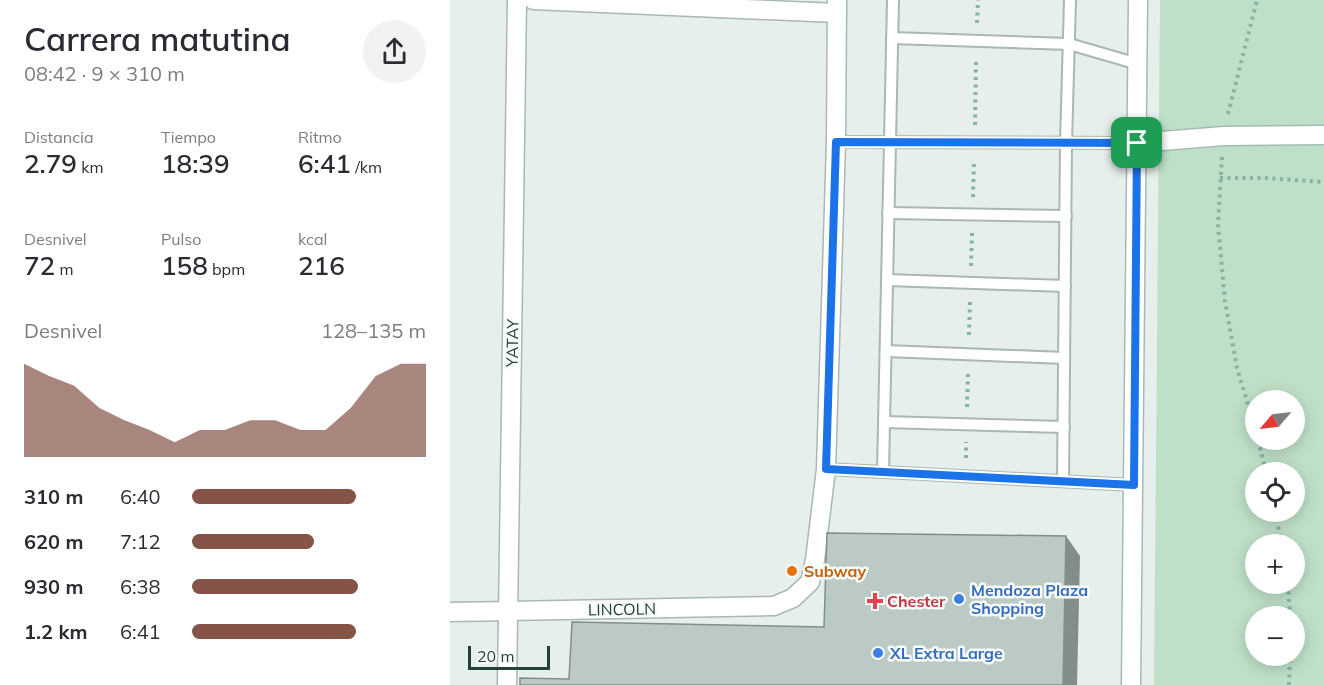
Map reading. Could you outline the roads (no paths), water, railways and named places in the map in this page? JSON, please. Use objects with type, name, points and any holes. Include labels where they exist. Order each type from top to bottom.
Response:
[{"type":"street","name":"YATAY","points":[[507,685],[517,0]]},
{"type":"street","points":[[533,0],[837,6],[836,142],[826,469]]},
{"type":"street","points":[[1131,685],[1138,0]]},
{"type":"street","points":[[1137,143],[1224,136],[1324,135]]},
{"type":"street","name":"LINCOLN","points":[[450,612],[774,606],[793,598],[810,582],[815,560],[826,469]]},
{"type":"lane","points":[[883,472],[893,0]]},
{"type":"lane","points":[[1063,481],[1066,143],[1070,0]]},
{"type":"lane","points":[[892,38],[1069,44],[1138,63]]},
{"type":"lane","points":[[836,142],[1137,143]]},
{"type":"lane","points":[[888,213],[1066,216]]},
{"type":"lane","points":[[886,280],[1065,286]]},
{"type":"lane","points":[[886,351],[1064,358]]},
{"type":"lane","points":[[884,422],[1064,427]]},
{"type":"lane","points":[[826,469],[1134,485]]},
{"type":"place","name":"Subway","points":[[792,571]]},
{"type":"place","name":"Mendoza Plaza Shopping","points":[[959,599]]},
{"type":"place","name":"Chester","points":[[875,601]]},
{"type":"place","name":"XL Extra Large","points":[[878,653]]}]
